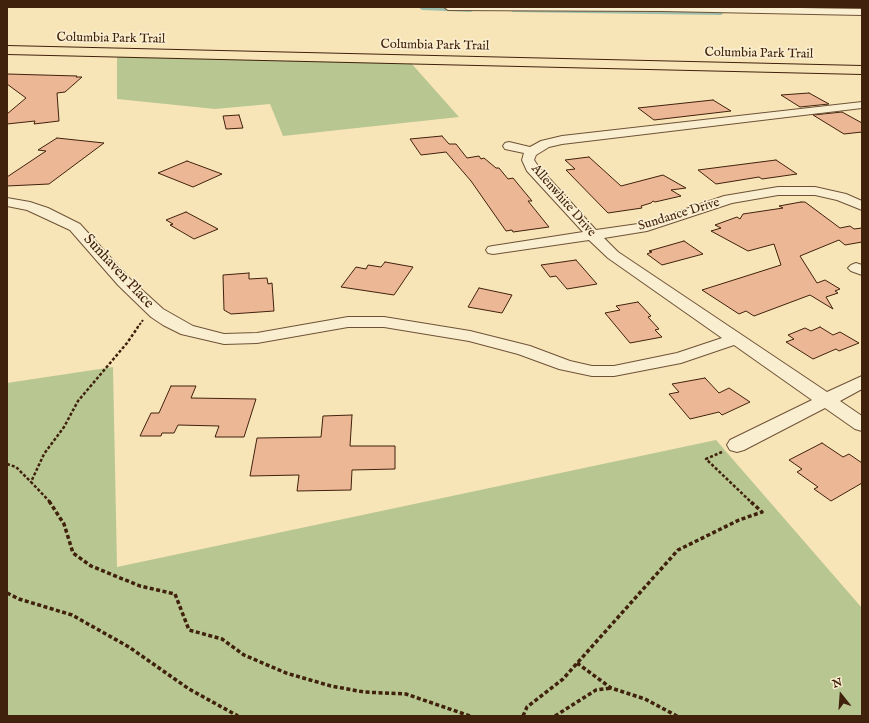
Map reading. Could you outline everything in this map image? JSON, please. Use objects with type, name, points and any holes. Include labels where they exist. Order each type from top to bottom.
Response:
[{"type":"main road","name":"Columbia Park Trail","points":[[7,50],[862,70]]},
{"type":"street","points":[[448,7],[662,8],[862,12]]},
{"type":"street","name":"Allenwhite Drive","points":[[862,105],[562,140],[545,144],[532,151],[528,160],[532,168],[607,250],[627,266],[862,425]]},
{"type":"street","points":[[509,146],[532,151]]},
{"type":"street","name":"Sundance Drive","points":[[493,250],[647,227],[735,197],[788,190],[826,191],[862,206]]},
{"type":"street","name":"Sunhaven Place","points":[[7,202],[30,206],[75,227],[124,282],[151,308],[168,321],[187,330],[224,339],[257,338],[348,322],[384,322],[470,336],[524,350],[565,365],[592,371],[614,371],[681,358],[735,339]]},
{"type":"street","points":[[737,445],[862,382]]},
{"type":"path","points":[[32,482],[44,454],[64,427],[78,401],[127,343],[151,308]]},
{"type":"path","points":[[523,716],[527,707],[563,679],[678,550],[739,520],[762,512],[706,459],[737,445]]},
{"type":"path","points":[[7,464],[16,467],[50,502],[64,524],[73,552],[91,566],[140,586],[175,594],[189,630],[222,639],[244,655],[286,673],[331,686],[364,692],[406,694],[470,716]]},
{"type":"path","points":[[7,593],[19,599],[72,615],[129,647],[190,689],[238,716]]},
{"type":"path","points":[[577,663],[612,688],[645,699],[677,716]]},
{"type":"path","points":[[555,716],[596,690],[612,688]]},
{"type":"green space","points":[[117,56],[411,63],[459,117],[283,136],[270,104],[215,109],[117,99]]},
{"type":"green space","points":[[113,367],[117,567],[716,440],[862,608],[862,716],[7,716],[7,383]]},
{"type":"building","points":[[7,74],[82,77],[65,92],[57,93],[59,121],[34,124],[35,121],[7,124],[7,114],[26,98],[7,84]]},
{"type":"building","points":[[809,93],[829,104],[800,107],[781,95]]},
{"type":"building","points":[[713,100],[731,111],[654,120],[638,108]]},
{"type":"building","points":[[842,112],[862,123],[862,132],[844,134],[813,115]]},
{"type":"building","points":[[239,115],[243,128],[226,129],[223,116]]},
{"type":"building","points":[[442,136],[449,144],[456,144],[467,158],[479,156],[481,159],[484,158],[496,168],[499,168],[508,179],[513,178],[532,201],[528,201],[549,227],[513,232],[512,230],[506,231],[471,181],[446,152],[421,155],[410,139]]},
{"type":"building","points":[[57,138],[104,143],[49,184],[7,186],[7,177],[46,151],[38,150]]},
{"type":"building","points":[[589,157],[621,186],[663,175],[686,188],[671,190],[681,196],[655,202],[653,201],[641,206],[642,208],[608,213],[566,170],[575,169],[565,160]]},
{"type":"building","points":[[776,160],[797,174],[762,179],[759,177],[716,184],[698,170]]},
{"type":"building","points":[[187,161],[222,174],[193,187],[158,173]]},
{"type":"building","points":[[805,202],[840,228],[850,226],[854,229],[862,228],[862,242],[845,245],[839,240],[800,256],[817,283],[825,280],[840,289],[835,291],[838,293],[826,297],[833,309],[810,295],[754,316],[746,311],[739,314],[702,290],[781,265],[774,244],[748,251],[711,231],[721,228],[715,225],[737,217],[740,219],[743,214],[783,208],[779,206]]},
{"type":"building","points":[[186,212],[218,229],[194,239],[170,225],[173,224],[166,220]]},
{"type":"building","points":[[684,241],[703,254],[662,265],[647,254],[652,252],[649,251]]},
{"type":"building","points":[[576,260],[597,284],[567,289],[556,276],[550,277],[541,265]]},
{"type":"building","points":[[385,262],[413,267],[394,295],[341,287],[356,267],[366,269],[368,265],[381,267]]},
{"type":"building","points":[[249,273],[249,279],[267,278],[268,284],[272,283],[274,311],[231,314],[224,310],[223,275]]},
{"type":"building","points":[[479,288],[512,295],[502,313],[468,307]]},
{"type":"building","points":[[638,302],[651,316],[648,317],[659,329],[655,330],[662,337],[630,343],[605,313],[620,310],[616,306]]},
{"type":"building","points":[[820,327],[833,335],[840,332],[859,343],[839,351],[836,349],[813,359],[786,342],[794,339],[788,335],[805,328],[811,331]]},
{"type":"building","points":[[705,378],[719,393],[729,388],[750,402],[722,415],[719,412],[690,419],[669,394],[679,392],[672,384]]},
{"type":"building","points":[[171,386],[196,386],[191,398],[256,399],[244,437],[215,437],[219,426],[178,425],[174,433],[162,433],[161,436],[140,436],[151,413],[159,413]]},
{"type":"building","points":[[352,415],[350,446],[395,446],[395,469],[352,470],[351,490],[297,491],[299,475],[250,476],[257,438],[321,437],[323,416]]},
{"type":"building","points":[[822,443],[843,457],[849,454],[862,463],[862,483],[831,501],[814,489],[818,487],[797,472],[802,469],[789,460]]},
{"type":"waterway","points":[[422,7],[471,9]]},
{"type":"waterway","points":[[515,10],[721,12]]}]
